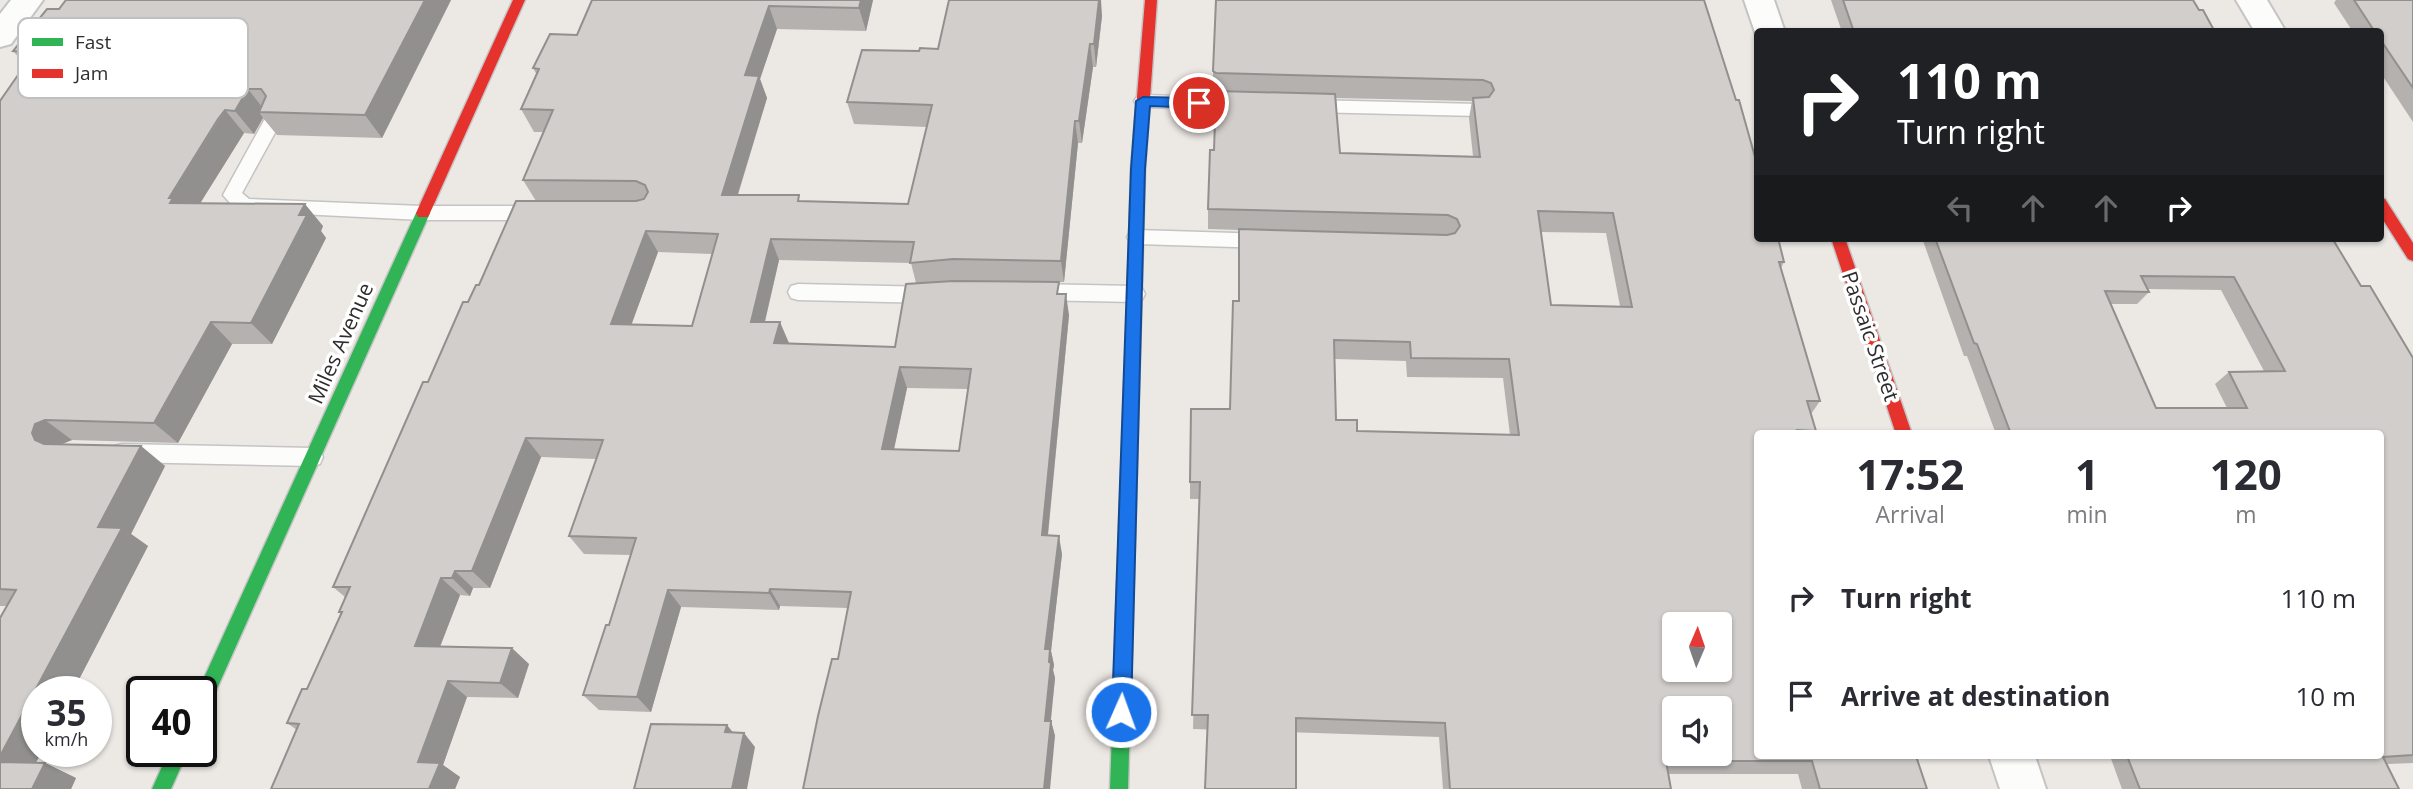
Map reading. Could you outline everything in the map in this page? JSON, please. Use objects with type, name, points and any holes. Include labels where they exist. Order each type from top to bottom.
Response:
[{"type":"street","points":[[0,36],[28,0]]},
{"type":"street","name":"Miles Avenue","points":[[214,676],[519,0]]},
{"type":"street","points":[[1119,789],[1137,237],[1143,101],[1152,0]]},
{"type":"street","points":[[1759,0],[1768,28]]},
{"type":"street","points":[[2251,0],[2268,28]]},
{"type":"street","points":[[2384,209],[2413,255]]},
{"type":"street","name":"Passaic Street","points":[[1839,242],[1903,430]]},
{"type":"street","points":[[2013,759],[2023,789]]},
{"type":"street","points":[[162,789],[172,767]]},
{"type":"lane","points":[[1143,101],[1254,104]]},
{"type":"lane","points":[[1296,106],[1478,110]]},
{"type":"lane","points":[[273,120],[232,195],[244,206],[422,213],[554,213]]},
{"type":"lane","points":[[1137,237],[1282,242]]},
{"type":"lane","points":[[798,292],[945,293]]},
{"type":"lane","points":[[1013,292],[1135,294]]},
{"type":"lane","points":[[100,453],[312,457]]},
{"type":"building","points":[[66,0],[425,0],[365,115],[259,112],[266,96],[261,89],[248,89],[248,18],[40,18],[47,9],[59,9]]},
{"type":"building","points":[[592,0],[861,0],[859,8],[769,6],[745,75],[759,76],[722,195],[799,195],[798,201],[908,204],[932,105],[847,102],[862,50],[938,49],[949,0],[1099,0],[1094,44],[1090,44],[1079,121],[1075,121],[1061,261],[953,259],[910,263],[914,242],[771,239],[751,322],[780,322],[774,343],[895,347],[906,284],[953,281],[1059,282],[1057,294],[1066,294],[1042,535],[1059,536],[1045,649],[1050,649],[1051,663],[1045,721],[1051,721],[1044,789],[803,789],[832,659],[838,659],[851,592],[770,589],[769,593],[668,590],[637,697],[583,695],[606,625],[609,625],[636,538],[569,536],[603,440],[526,438],[472,571],[455,571],[452,578],[441,578],[415,646],[512,648],[500,683],[448,681],[418,762],[440,763],[429,789],[271,789],[299,724],[287,723],[302,689],[307,689],[342,612],[339,612],[350,587],[333,587],[423,382],[428,382],[463,302],[468,302],[476,285],[479,285],[516,201],[636,201],[644,199],[648,192],[645,185],[636,181],[523,180],[553,110],[521,109],[539,69],[533,68],[550,34],[577,35]],"holes":[[[646,231],[718,234],[692,326],[611,324]],[[900,367],[971,369],[959,451],[882,449]]]},
{"type":"building","points":[[1216,0],[1704,0],[1736,100],[1739,100],[1754,153],[1754,242],[1779,242],[1784,262],[1779,262],[1820,401],[1807,401],[1816,430],[1754,430],[1754,759],[1917,759],[1927,789],[1820,789],[1812,761],[1732,761],[1732,696],[1662,696],[1662,766],[1667,766],[1671,789],[1450,789],[1445,723],[1296,718],[1296,789],[1205,789],[1208,715],[1192,715],[1200,482],[1190,482],[1191,409],[1230,409],[1233,301],[1239,301],[1239,229],[1447,235],[1455,233],[1460,226],[1457,219],[1448,215],[1208,209],[1216,91],[1335,94],[1340,153],[1480,157],[1473,98],[1489,97],[1494,90],[1491,83],[1483,80],[1216,73],[1213,71]],"holes":[[[1538,211],[1613,213],[1632,307],[1551,305]],[[1334,340],[1410,342],[1411,358],[1509,359],[1519,435],[1357,431],[1357,420],[1336,420]]]},
{"type":"building","points":[[1843,0],[2193,0],[2199,10],[2203,10],[2213,28],[1853,28]]},
{"type":"building","points":[[2354,0],[2413,0],[2413,88],[2384,45],[2384,28],[2372,28]]},
{"type":"building","points":[[18,75],[18,98],[243,98],[235,111],[225,110],[218,119],[169,198],[173,198],[170,203],[305,204],[299,215],[307,215],[251,323],[211,322],[154,423],[45,420],[35,424],[32,433],[35,440],[44,444],[141,446],[98,527],[122,528],[43,676],[21,676],[21,717],[0,756],[0,618],[16,590],[0,589],[0,101]]},
{"type":"building","points":[[1936,242],[2334,242],[2361,286],[2370,286],[2413,358],[2413,755],[2384,757],[2384,430],[2009,430],[1977,344],[1974,343]],"holes":[[[2141,276],[2234,277],[2285,371],[2229,372],[2247,408],[2156,408],[2105,291],[2149,292]]]},
{"type":"building","points":[[651,724],[727,725],[725,732],[744,733],[732,789],[634,789]]},
{"type":"building","points":[[2128,759],[2384,759],[2399,789],[2140,789]]},
{"type":"building","points":[[0,762],[21,762],[21,767],[43,767],[32,789],[0,789]]},
{"type":"traffic: fast","points":[[214,676],[423,213]]},
{"type":"traffic: fast","points":[[1119,789],[1135,282]]},
{"type":"traffic: fast","points":[[161,789],[171,767]]},
{"type":"traffic: jam","points":[[423,213],[519,0]]},
{"type":"traffic: jam","points":[[1135,282],[1138,169],[1151,0]]},
{"type":"traffic: jam","points":[[2384,209],[2413,255]]},
{"type":"traffic: jam","points":[[1839,242],[1903,430]]},
{"type":"route","points":[[1121,712],[1138,169],[1143,101],[1199,103]]}]
